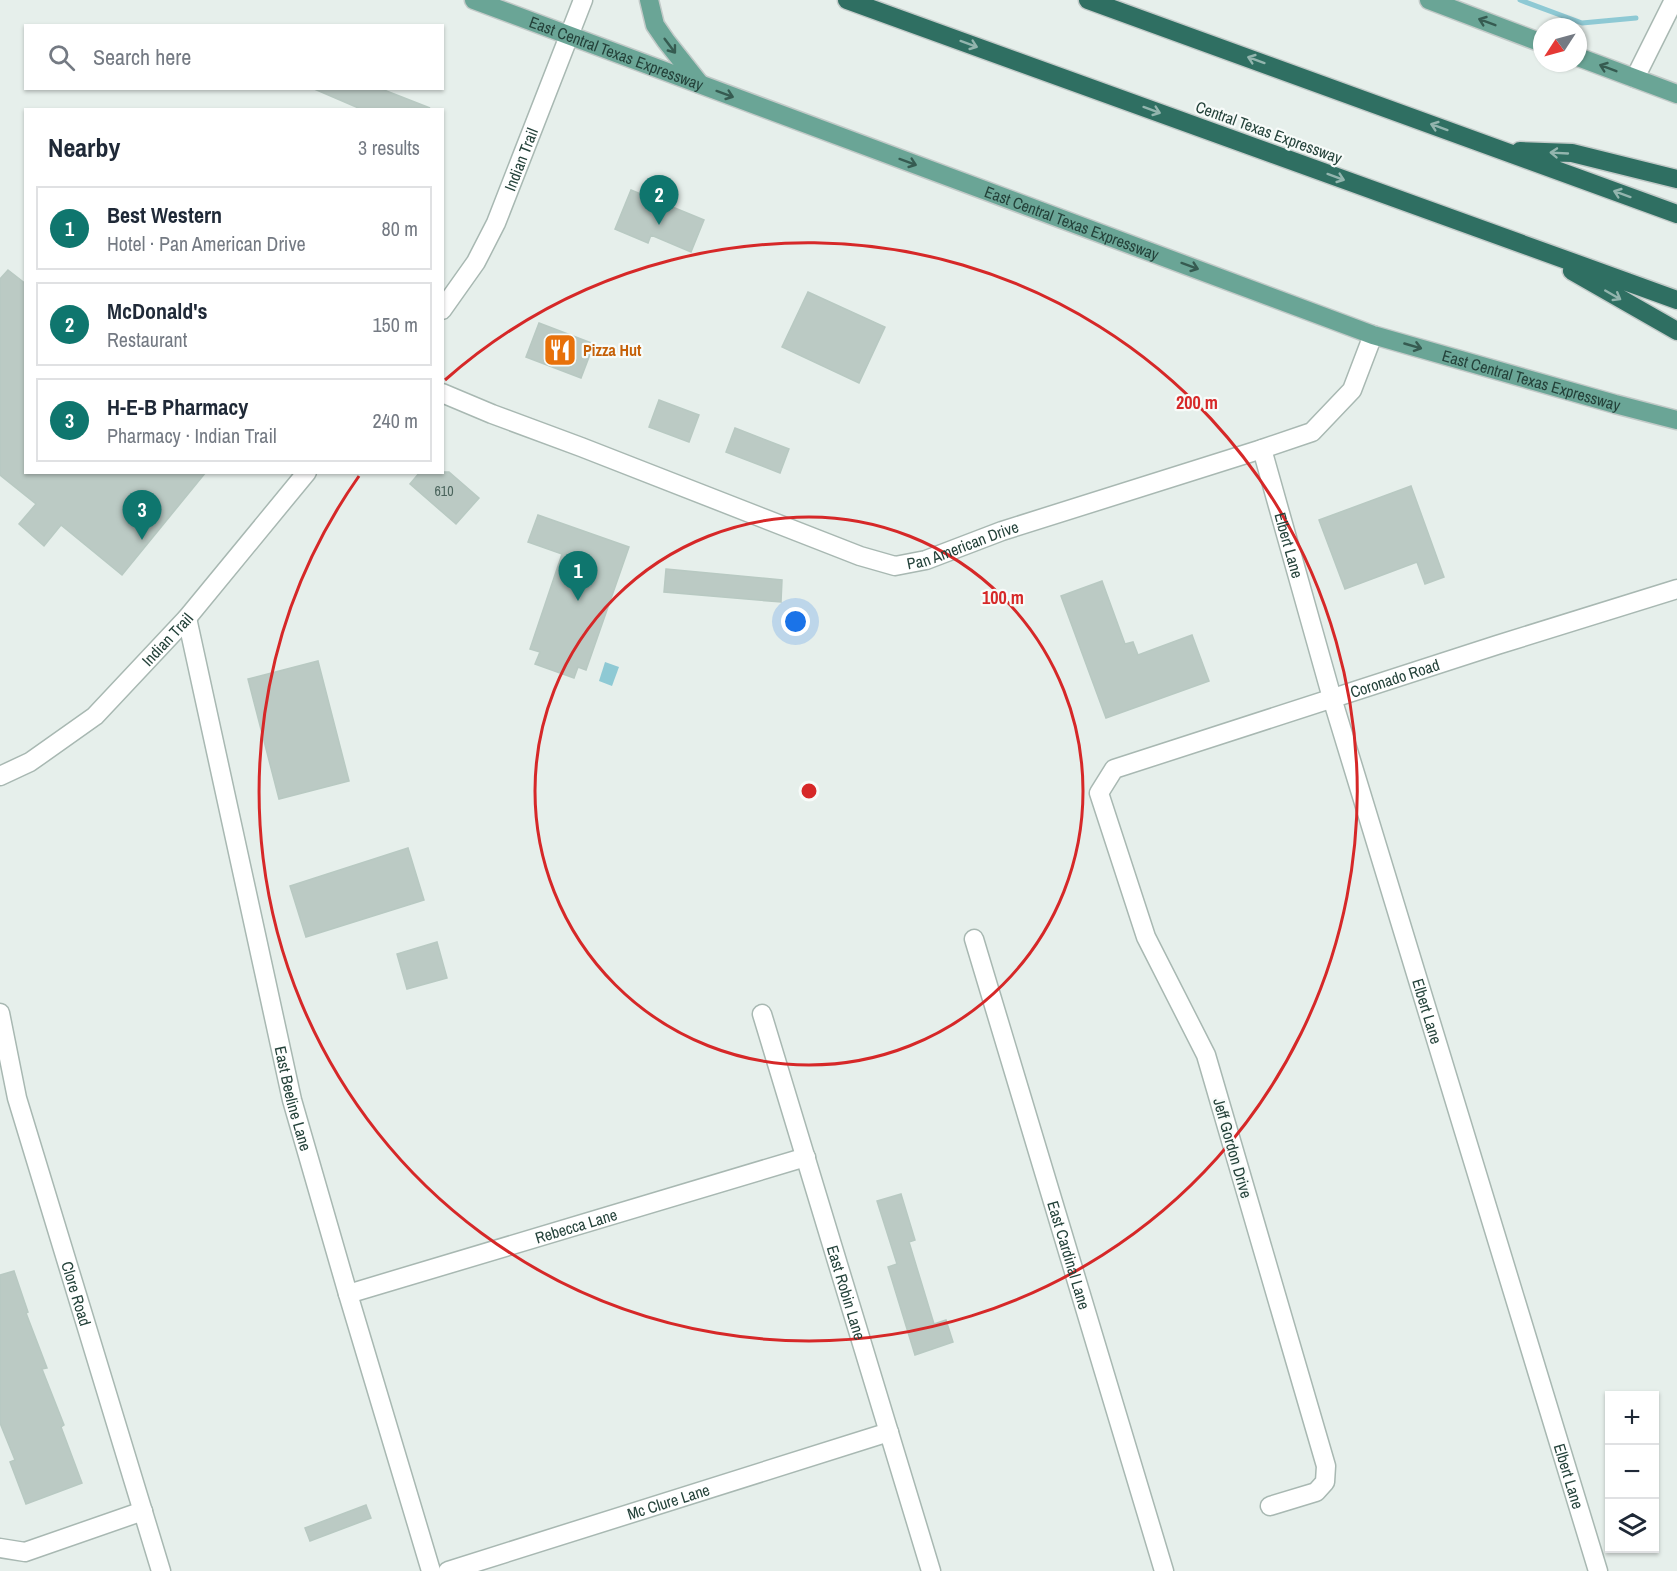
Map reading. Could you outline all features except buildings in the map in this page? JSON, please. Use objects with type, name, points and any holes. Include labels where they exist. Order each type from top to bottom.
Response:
[{"type":"highway","name":"Central Texas Expressway","points":[[847,0],[1677,300]]},
{"type":"highway","points":[[1088,0],[1677,214]]},
{"type":"highway","points":[[1502,150],[1572,153],[1677,180]]},
{"type":"highway","points":[[1526,245],[1677,331]]},
{"type":"main road","name":"East Central Texas Expressway","points":[[474,0],[1373,335],[1677,420]]},
{"type":"main road","points":[[650,0],[655,25],[701,86]]},
{"type":"main road","points":[[1429,0],[1533,40]]},
{"type":"main road","points":[[1587,60],[1677,94]]},
{"type":"street","name":"Indian Trail","points":[[444,307],[476,262],[496,223],[583,0]]},
{"type":"street","points":[[1635,78],[1674,0]]},
{"type":"street","name":"Pan American Drive","points":[[444,394],[860,556],[895,566],[926,560],[1002,531],[1262,450],[1312,432],[1352,390],[1373,335]]},
{"type":"street","name":"Elbert Lane","points":[[1262,450],[1332,698],[1598,1571]]},
{"type":"street","name":"Indian Trail","points":[[0,776],[30,762],[95,716],[187,618],[305,474]]},
{"type":"street","name":"Coronado Road","points":[[1114,770],[1332,698],[1677,589]]},
{"type":"street","name":"East Beeline Lane","points":[[187,618],[292,1100],[431,1571]]},
{"type":"street","name":"Jeff Gordon Drive","points":[[1114,770],[1099,793],[1146,937],[1206,1055],[1326,1466],[1325,1482],[1316,1492],[1270,1506]]},
{"type":"street","name":"East Cardinal Lane","points":[[974,939],[1164,1571]]},
{"type":"street","name":"Clore Road","points":[[0,1013],[17,1098],[161,1571]]},
{"type":"street","name":"East Robin Lane","points":[[762,1014],[931,1571]]},
{"type":"street","name":"Rebecca Lane","points":[[348,1294],[806,1157]]},
{"type":"street","name":"Mc Clure Lane","points":[[448,1571],[889,1432]]},
{"type":"street","points":[[0,1548],[25,1552],[143,1511]]},
{"type":"water","points":[[605,662],[619,667],[612,686],[599,681]]},
{"type":"waterway","points":[[1520,0],[1582,23],[1636,18]]},
{"type":"place","name":"McDonald's","points":[[659,225]]},
{"type":"place","name":"Pizza Hut","points":[[560,350]]},
{"type":"place","name":"H-E-B Pharmacy","points":[[142,540]]},
{"type":"place","name":"Best Western","points":[[578,601]]}]
